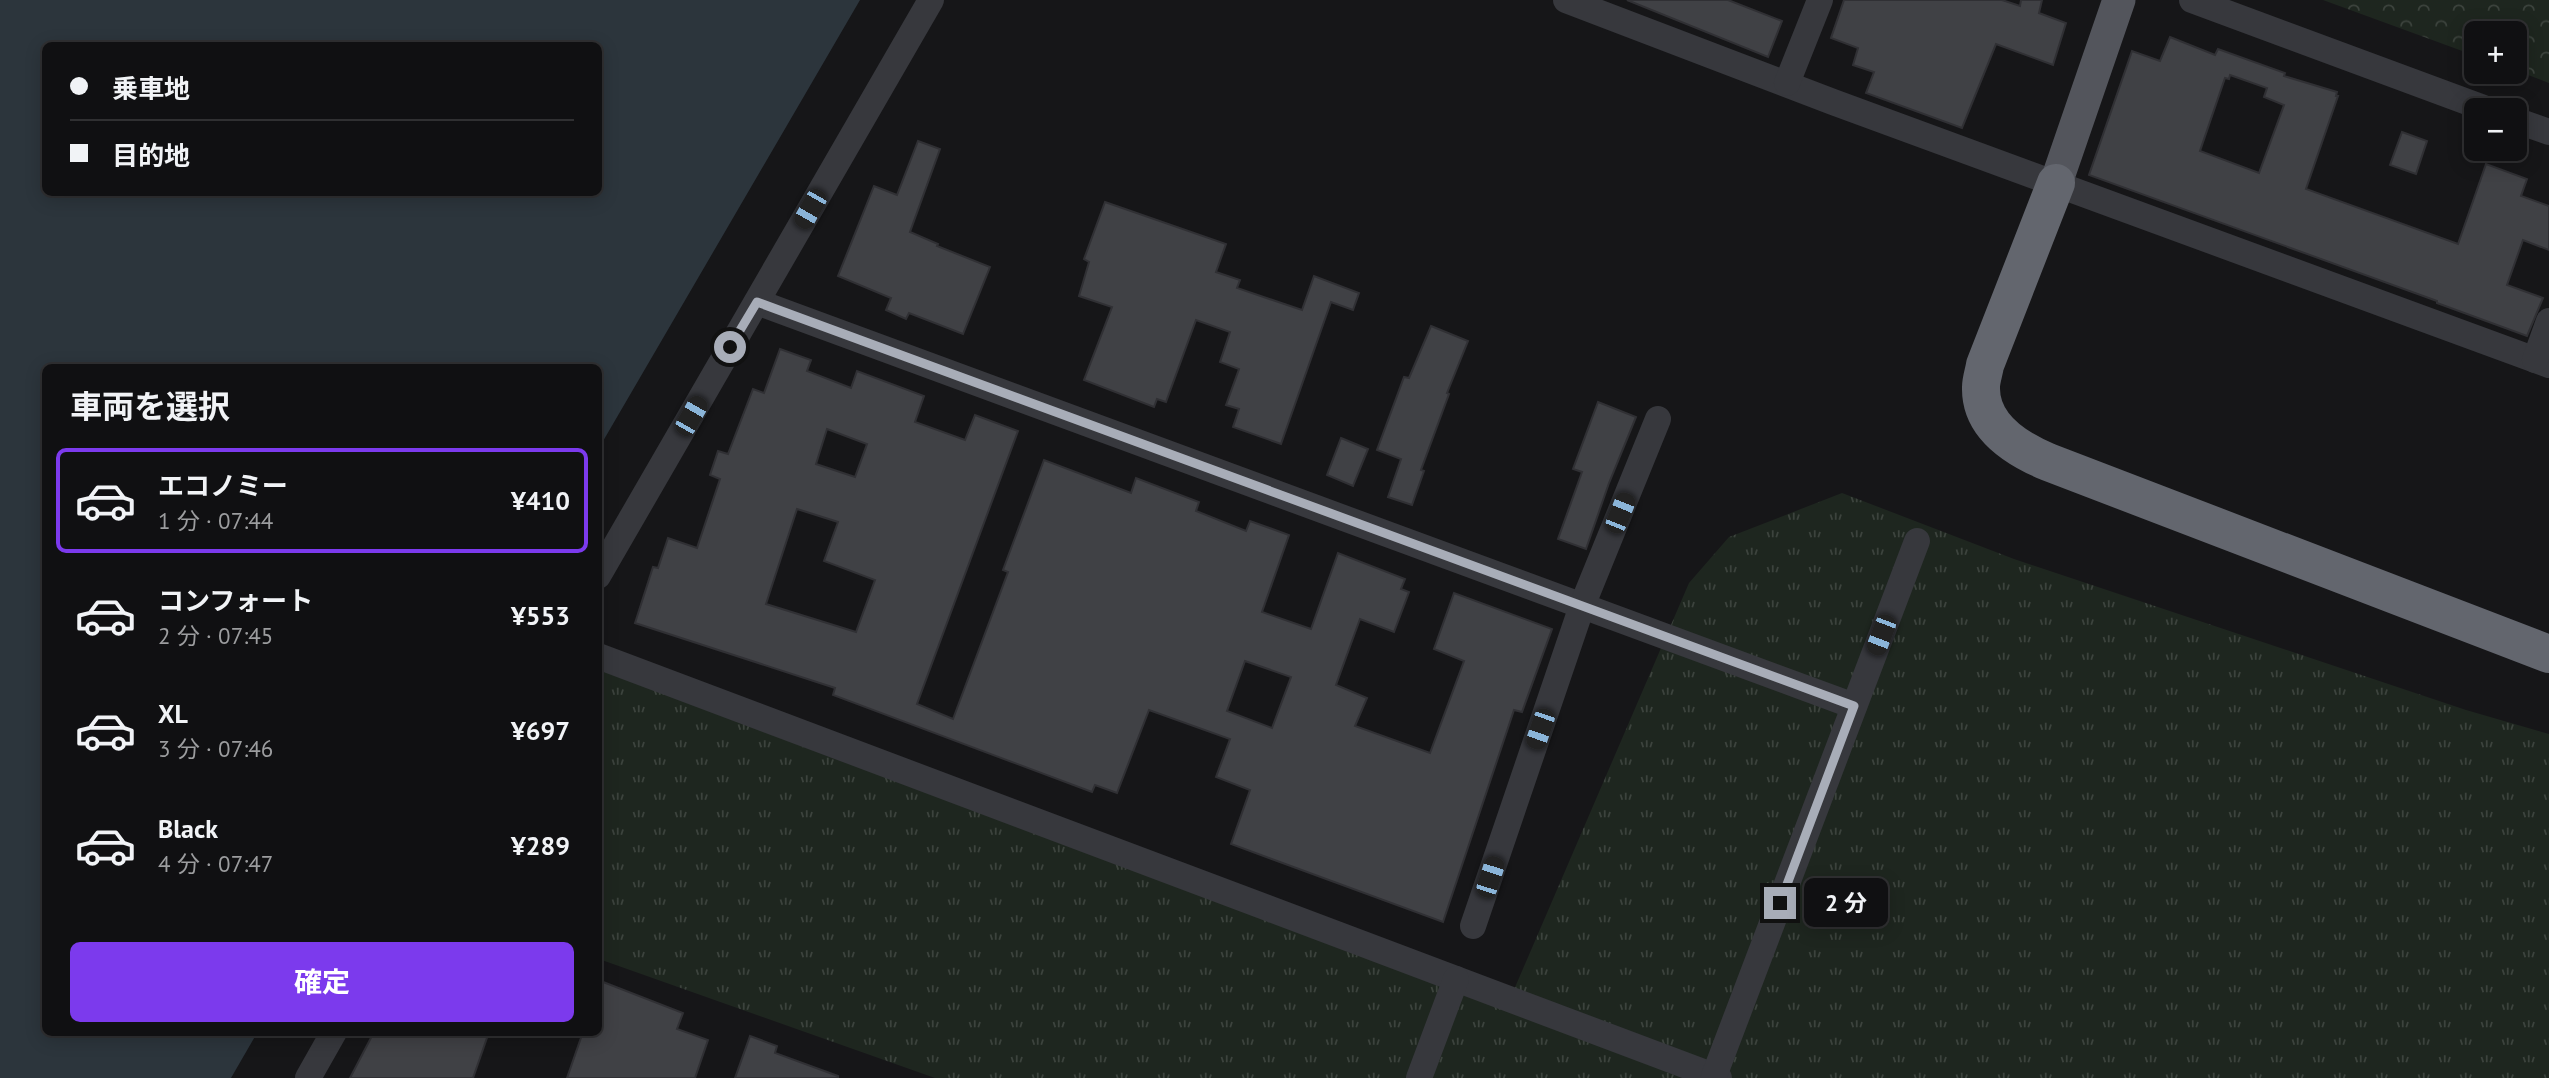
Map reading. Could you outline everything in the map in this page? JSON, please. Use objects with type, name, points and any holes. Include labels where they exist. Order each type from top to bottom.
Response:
[{"type":"highway","points":[[2056,183],[1985,365],[1980,388],[1985,412],[1999,433],[2021,451],[2048,462],[2549,654]]},
{"type":"main road","points":[[2056,183],[2119,0]]},
{"type":"street","points":[[602,569],[931,0]]},
{"type":"street","points":[[1566,0],[2542,363],[2549,321]]},
{"type":"street","points":[[1787,83],[1820,0]]},
{"type":"street","points":[[2192,0],[2464,101]]},
{"type":"street","points":[[2527,124],[2549,132]]},
{"type":"street","points":[[757,302],[1854,706]]},
{"type":"street","points":[[1473,926],[1582,606],[1658,419]]},
{"type":"street","points":[[602,658],[1717,1077],[1917,541]]},
{"type":"street","points":[[1419,1078],[1456,979]]},
{"type":"street","points":[[308,1078],[332,1036]]},
{"type":"green space","points":[[2323,0],[2549,0],[2549,83],[2527,75],[2527,21],[2464,21],[2464,52]]},
{"type":"green space","points":[[1842,493],[2014,559],[2466,710],[2549,734],[2549,1078],[935,1078],[602,960],[602,658],[1513,992],[1689,583],[1729,537]]},
{"type":"shaded area","points":[[0,0],[860,0],[602,443],[602,364],[42,364],[42,1036],[255,1036],[231,1078],[0,1078]]},
{"type":"building","points":[[1627,0],[1728,0],[1782,21],[1768,57]]},
{"type":"building","points":[[1844,0],[2002,0],[2020,6],[2021,0],[2042,0],[2039,13],[2066,23],[2053,65],[1996,44],[1962,128],[1866,93],[1874,72],[1853,65],[1858,48],[1831,38]]},
{"type":"building","points":[[2170,37],[2215,55],[2218,49],[2285,73],[2284,76],[2337,92],[2338,96],[2306,189],[2458,244],[2486,164],[2527,179],[2521,196],[2549,206],[2549,250],[2523,240],[2507,285],[2543,298],[2527,336],[2089,175],[2132,51],[2160,61]],"holes":[[[2230,75],[2267,88],[2264,97],[2284,105],[2259,173],[2200,151],[2225,78],[2229,79]]]},
{"type":"building","points":[[2402,132],[2427,141],[2416,174],[2390,165]]},
{"type":"building","points":[[918,141],[940,149],[910,232],[990,267],[963,334],[909,313],[906,319],[886,310],[891,298],[838,276],[874,186],[897,195]]},
{"type":"building","points":[[1105,202],[1226,244],[1216,272],[1240,280],[1237,288],[1302,310],[1314,276],[1359,293],[1353,310],[1331,302],[1281,444],[1233,427],[1239,409],[1226,405],[1239,369],[1220,362],[1230,332],[1196,320],[1166,402],[1157,399],[1154,407],[1084,380],[1112,307],[1079,296],[1089,262],[1084,259]]},
{"type":"building","points":[[1431,326],[1468,341],[1447,393],[1449,394],[1421,470],[1424,471],[1412,505],[1388,497],[1401,459],[1377,450],[1404,377],[1409,378]]},
{"type":"building","points":[[780,349],[811,360],[807,371],[851,388],[857,371],[924,396],[915,422],[965,440],[975,415],[1018,431],[917,704],[953,719],[1008,572],[1003,570],[1044,460],[1131,493],[1136,478],[1199,502],[1196,511],[1246,531],[1250,521],[1289,535],[1262,612],[1311,629],[1338,553],[1405,579],[1401,589],[1409,592],[1394,632],[1360,619],[1336,685],[1367,698],[1355,726],[1430,753],[1464,661],[1434,649],[1454,593],[1552,629],[1522,712],[1514,710],[1443,922],[1231,844],[1250,790],[1216,777],[1230,739],[1149,710],[1117,793],[1095,785],[1092,792],[833,695],[835,688],[635,623],[653,567],[658,568],[668,538],[697,548],[720,479],[710,475],[718,451],[728,454],[753,389],[764,393]],"holes":[[[827,429],[867,444],[855,477],[816,464]],[[797,509],[838,522],[824,561],[875,580],[856,632],[766,604]],[[1245,661],[1291,677],[1272,728],[1227,711]]]},
{"type":"building","points":[[1598,402],[1636,417],[1586,549],[1558,539],[1582,472],[1573,469]]},
{"type":"building","points":[[1341,438],[1368,449],[1353,486],[1327,475]]},
{"type":"building","points":[[602,982],[683,1013],[677,1029],[708,1040],[695,1078],[567,1078],[582,1036],[602,1036]]},
{"type":"building","points":[[372,1036],[488,1036],[473,1078],[350,1078]]},
{"type":"building","points":[[750,1036],[777,1046],[775,1053],[838,1078],[735,1078]]},
{"type":"route","points":[[730,347],[757,302],[1854,706],[1780,903]]}]
